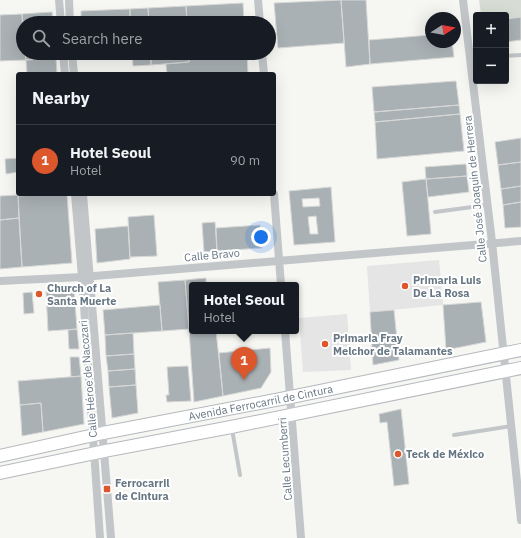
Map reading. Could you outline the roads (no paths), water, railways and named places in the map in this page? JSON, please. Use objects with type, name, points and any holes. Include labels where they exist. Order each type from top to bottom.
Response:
[{"type":"street","points":[[59,0],[60,16]]},
{"type":"street","points":[[69,0],[70,16]]},
{"type":"street","points":[[258,0],[259,16]]},
{"type":"street","name":"Calle José Joaquín de Herrera","points":[[463,0],[473,60]]},
{"type":"street","points":[[64,60],[65,72]]},
{"type":"street","points":[[73,60],[74,72]]},
{"type":"street","points":[[263,60],[264,72]]},
{"type":"street","name":"Calle José Joaquín de Herrera","points":[[475,84],[521,520]]},
{"type":"street","name":"Calle Héroe de Nacozari","points":[[75,196],[98,434],[111,538]]},
{"type":"street","name":"Calle Héroe de Nacozari","points":[[83,196],[91,276],[98,434]]},
{"type":"street","points":[[274,196],[281,282]]},
{"type":"street","name":"Calle Bravo","points":[[0,281],[82,277],[492,242],[521,241]]},
{"type":"street","name":"Calle Lecumberri","points":[[285,334],[302,538]]},
{"type":"street","name":"Avenida Ferrocarril de Cintura","points":[[0,456],[98,434],[291,397],[521,350]]},
{"type":"street","name":"Avenida Ferrocarril de Cintura","points":[[0,473],[521,368]]},
{"type":"street","name":"Calle Héroe de Nacozari","points":[[100,452],[100,538]]},
{"type":"lane","points":[[509,56],[521,54]]},
{"type":"lane","points":[[435,212],[488,205]]},
{"type":"lane","points":[[454,435],[511,426]]},
{"type":"lane","points":[[231,427],[240,475]]},
{"type":"place","name":"Primaria Luis De La Rosa","points":[[405,286]]},
{"type":"place","name":"Church of La Santa Muerte","points":[[39,294]]},
{"type":"place","name":"Primaria Fray Melchor de Talamantes","points":[[325,344]]},
{"type":"place","name":"Hotel Seoul","points":[[244,380]]},
{"type":"place","name":"Teck de México","points":[[398,454]]},
{"type":"place","name":"Ferrocarril de Cintura","points":[[107,489]]}]
